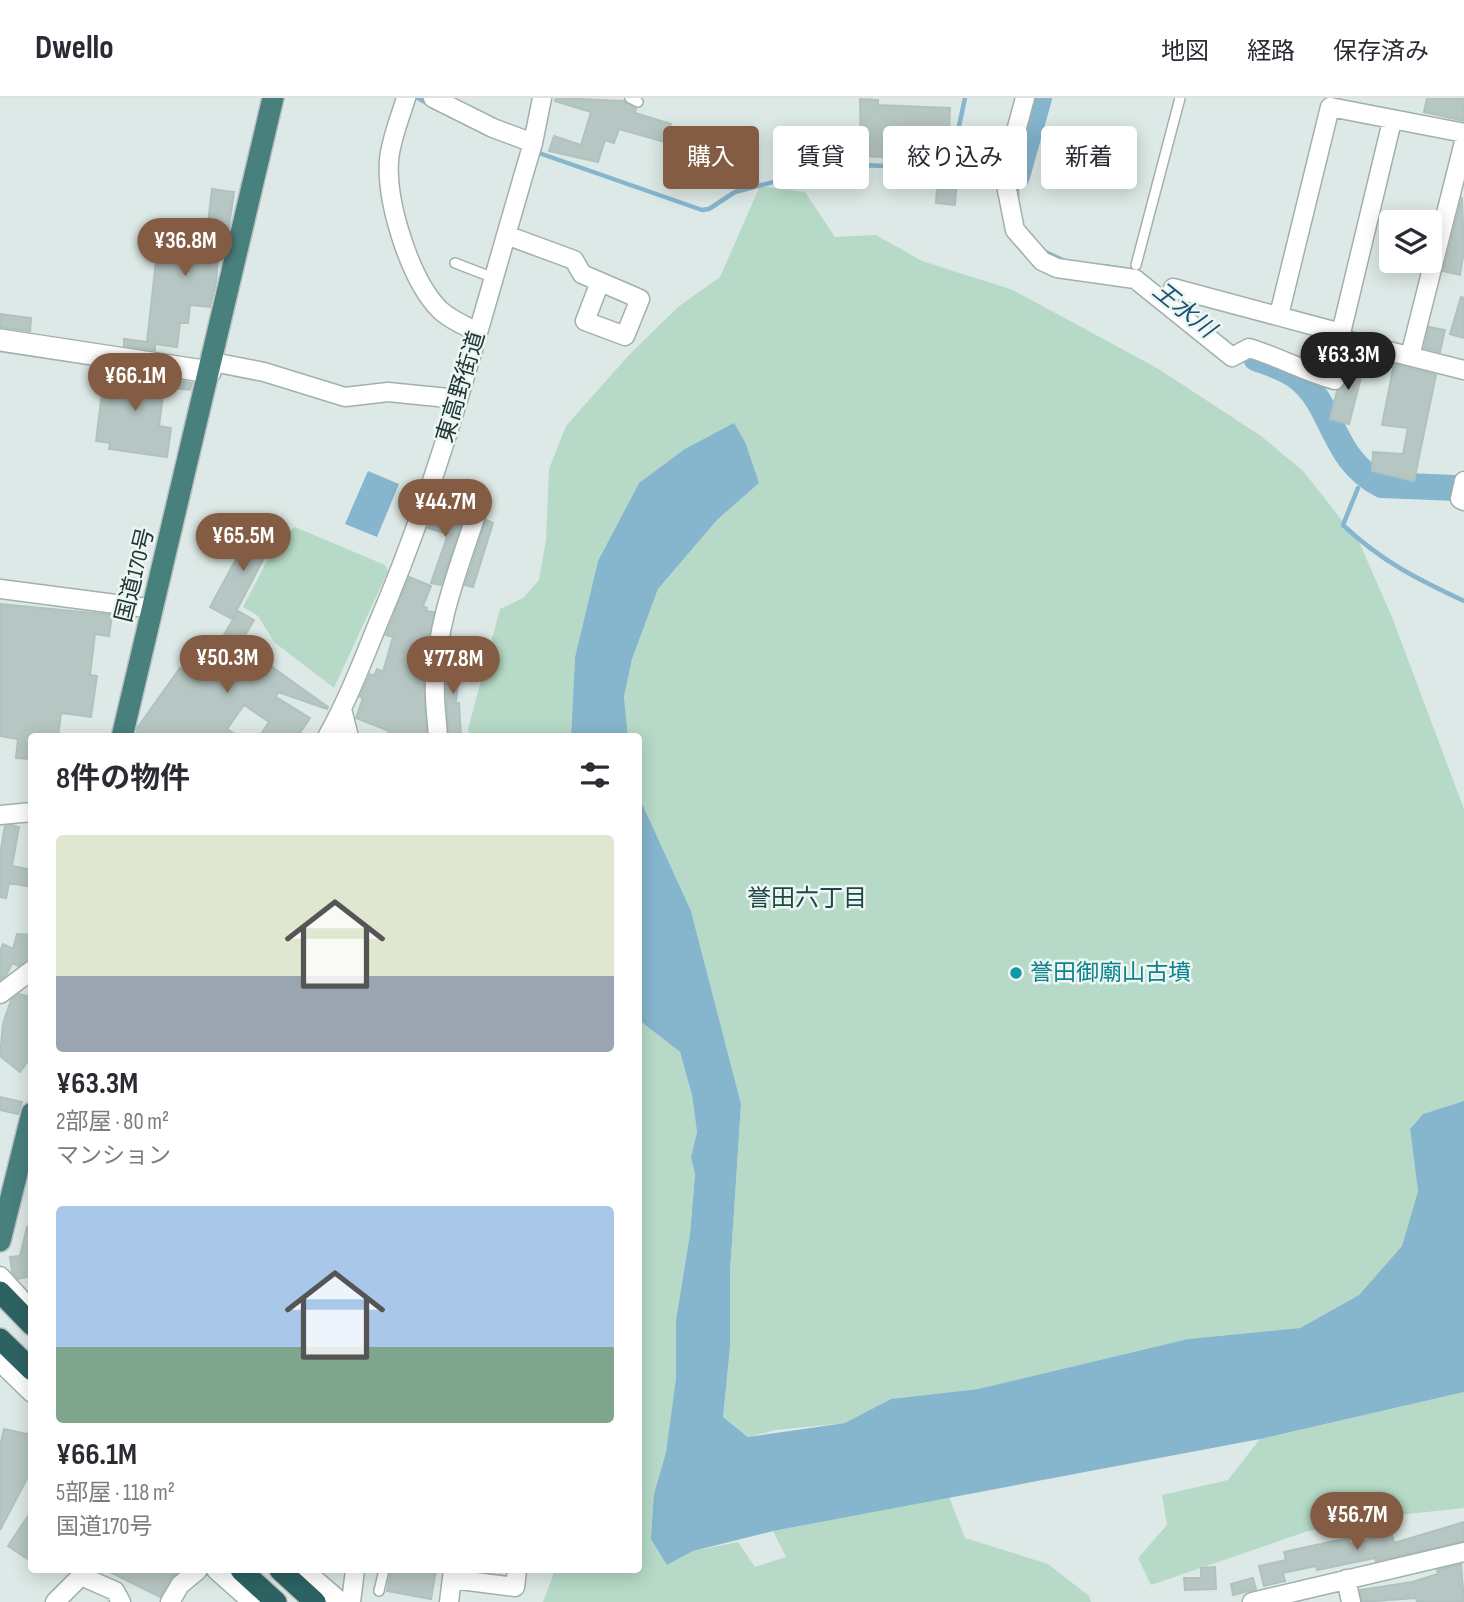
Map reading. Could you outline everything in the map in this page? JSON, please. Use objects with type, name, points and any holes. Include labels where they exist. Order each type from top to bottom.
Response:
[{"type":"highway","name":"国道170号","points":[[123,733],[273,98]]},
{"type":"highway","points":[[0,1241],[28,1135]]},
{"type":"highway","points":[[16,1292],[28,1317]]},
{"type":"highway","points":[[0,1339],[28,1366]]},
{"type":"highway","points":[[244,1573],[276,1602]]},
{"type":"highway","points":[[283,1573],[315,1602]]},
{"type":"street","points":[[406,98],[392,142],[389,162],[390,183],[410,264],[425,291],[441,311],[478,332]]},
{"type":"street","points":[[433,98],[532,148]]},
{"type":"street","name":"東高野街道","points":[[329,733],[401,571],[478,332],[532,148],[542,98]]},
{"type":"street","points":[[1017,126],[1025,98]]},
{"type":"street","points":[[1279,315],[1330,107],[1464,133]]},
{"type":"street","points":[[1007,189],[1015,230],[1042,261],[1057,268],[1135,279],[1232,356],[1249,348],[1279,357],[1303,371],[1335,380],[1392,121]]},
{"type":"street","points":[[1410,356],[1464,142]]},
{"type":"street","points":[[506,235],[574,260],[582,274],[600,282]]},
{"type":"street","points":[[1173,288],[1279,315],[1464,370]]},
{"type":"street","points":[[0,340],[264,372],[345,397],[388,392],[458,399]]},
{"type":"street","points":[[1464,481],[1460,499],[1464,501]]},
{"type":"street","points":[[438,733],[435,682],[442,631],[450,593],[477,512]]},
{"type":"street","points":[[0,589],[154,609]]},
{"type":"street","points":[[342,709],[348,733]]},
{"type":"street","points":[[0,815],[28,812]]},
{"type":"street","points":[[0,994],[28,973]]},
{"type":"street","points":[[0,1276],[28,1306]]},
{"type":"street","points":[[0,1362],[28,1389]]},
{"type":"street","points":[[1252,1602],[1464,1552]]},
{"type":"street","points":[[170,1602],[180,1585],[194,1573]]},
{"type":"street","points":[[219,1573],[252,1602]]},
{"type":"street","points":[[307,1573],[341,1602]]},
{"type":"street","points":[[351,1602],[355,1573]]},
{"type":"street","points":[[449,1602],[452,1574],[515,1587],[517,1573]]},
{"type":"street","points":[[55,1602],[81,1576],[115,1591],[121,1602]]},
{"type":"street","points":[[1346,1579],[1351,1602]]},
{"type":"lane","points":[[1136,265],[1180,98]]},
{"type":"lane","points":[[455,263],[494,278]]},
{"type":"lane","points":[[379,1591],[383,1573]]},
{"type":"green space","points":[[760,186],[805,192],[835,237],[876,235],[922,261],[1013,290],[1157,368],[1261,436],[1304,472],[1359,542],[1392,617],[1464,809],[1464,1101],[1423,1114],[1410,1129],[1418,1191],[1402,1246],[1359,1295],[1300,1328],[1188,1339],[978,1389],[891,1399],[846,1423],[776,1430],[749,1437],[723,1417],[730,1348],[730,1272],[741,1104],[691,911],[642,804],[642,733],[628,733],[624,697],[632,659],[658,589],[717,520],[759,483],[639,483],[598,561],[575,657],[571,733],[469,733],[468,729],[500,609],[523,598],[539,580],[546,540],[549,469],[566,426],[630,354],[678,307],[720,277]]},
{"type":"green space","points":[[295,527],[385,565],[388,571],[334,688],[274,642],[258,616],[243,607],[279,538]]},
{"type":"green space","points":[[642,1022],[680,1052],[692,1095],[697,1132],[691,1157],[695,1174],[690,1234],[676,1320],[676,1378],[666,1452],[654,1494],[667,1565],[693,1551],[738,1542],[755,1567],[786,1557],[773,1531],[949,1497],[965,1538],[1048,1564],[1089,1596],[1091,1602],[543,1602],[554,1573],[642,1573]]},
{"type":"green space","points":[[1464,1392],[1464,1508],[1398,1515],[1308,1531],[1151,1585],[1138,1558],[1167,1525],[1162,1495],[1228,1480],[1260,1439]]},
{"type":"water","points":[[734,423],[745,442],[759,483],[717,520],[658,589],[632,659],[624,697],[628,733],[571,733],[575,657],[598,561],[639,483],[685,449]]},
{"type":"water","points":[[368,471],[399,484],[377,537],[345,524]]},
{"type":"water","points":[[642,804],[691,911],[741,1104],[730,1272],[730,1348],[723,1417],[748,1437],[845,1423],[891,1399],[978,1389],[1188,1339],[1300,1328],[1359,1295],[1402,1246],[1418,1191],[1410,1129],[1423,1114],[1464,1101],[1464,1392],[1260,1439],[773,1531],[693,1551],[667,1565],[651,1539],[654,1494],[666,1452],[676,1378],[676,1320],[690,1234],[695,1174],[691,1157],[697,1132],[692,1095],[680,1052],[642,1022]]},
{"type":"building","points":[[556,98],[624,101],[636,109],[635,113],[671,124],[663,126],[663,141],[619,129],[614,143],[605,140],[598,162],[549,151],[554,136],[581,145],[591,112],[555,101]]},
{"type":"building","points":[[1427,98],[1464,98],[1464,121],[1424,112]]},
{"type":"building","points":[[860,99],[878,100],[878,105],[950,108],[949,126],[883,126],[883,157],[869,156],[869,126],[860,126]]},
{"type":"building","points":[[212,189],[234,192],[228,233],[220,232],[216,282],[210,307],[190,305],[188,323],[180,323],[177,347],[155,344],[155,350],[124,346],[124,339],[147,342],[158,243],[205,249]]},
{"type":"building","points":[[937,189],[956,189],[955,205],[936,203]]},
{"type":"building","points":[[1462,197],[1464,251],[1460,275],[1443,271]]},
{"type":"building","points":[[1461,297],[1464,298],[1464,338],[1450,334]]},
{"type":"building","points":[[0,314],[31,318],[30,331],[0,327]]},
{"type":"building","points":[[1429,327],[1445,330],[1440,352],[1424,348]]},
{"type":"building","points":[[1353,354],[1366,358],[1349,424],[1330,419],[1337,391],[1346,383]]},
{"type":"building","points":[[1394,364],[1436,375],[1414,481],[1372,471],[1373,452],[1403,454],[1408,428],[1382,425]]},
{"type":"building","points":[[105,369],[192,383],[190,390],[164,387],[159,426],[171,428],[167,457],[109,449],[110,443],[96,441]]},
{"type":"building","points":[[436,505],[449,510],[448,514],[463,519],[441,585],[431,583],[448,534],[428,528]]},
{"type":"building","points":[[486,520],[493,523],[473,587],[465,585]]},
{"type":"building","points":[[254,526],[275,537],[232,619],[210,607]]},
{"type":"building","points":[[409,577],[431,586],[423,606],[427,608],[426,611],[434,612],[424,682],[427,733],[388,733],[356,718],[363,698],[360,697],[370,674],[374,676],[377,669],[383,672],[393,637],[386,635]]},
{"type":"building","points":[[0,604],[112,615],[109,636],[95,634],[90,675],[97,676],[91,717],[61,713],[58,733],[28,733],[28,759],[16,758],[18,739],[0,736]]},
{"type":"building","points":[[238,611],[254,620],[240,644],[328,707],[327,709],[278,692],[276,697],[310,718],[300,733],[262,733],[269,722],[244,705],[227,729],[233,733],[137,733],[138,727],[180,668],[197,680]]},
{"type":"building","points":[[449,652],[460,653],[456,703],[459,703],[461,733],[449,733],[446,690]]},
{"type":"building","points":[[5,826],[19,827],[12,866],[28,869],[28,886],[9,883],[6,898],[0,897],[0,854]]},
{"type":"building","points":[[17,934],[28,935],[28,961],[18,966],[12,963],[7,974],[0,980],[0,951],[3,944],[13,949]]},
{"type":"building","points":[[19,994],[28,996],[28,1061],[20,1072],[0,1056],[3,1024],[11,1000]]},
{"type":"building","points":[[0,1097],[22,1102],[18,1114],[0,1110]]},
{"type":"building","points":[[28,1227],[28,1277],[18,1279],[12,1272],[10,1257],[20,1256]]},
{"type":"building","points":[[4,1429],[28,1434],[28,1477],[0,1530],[0,1446]]},
{"type":"building","points":[[28,1516],[28,1559],[8,1546]]},
{"type":"building","points":[[1464,1522],[1464,1541],[1376,1561],[1375,1558],[1317,1570],[1316,1566],[1283,1573],[1285,1581],[1264,1586],[1259,1566],[1286,1560],[1284,1552],[1348,1538],[1350,1544],[1392,1534],[1394,1543]]},
{"type":"building","points":[[1461,1564],[1464,1602],[1417,1602],[1416,1598],[1362,1602],[1360,1590],[1412,1582],[1438,1574],[1437,1570]]},
{"type":"building","points":[[1215,1567],[1216,1589],[1185,1590],[1184,1578],[1201,1578],[1201,1568]]},
{"type":"building","points":[[112,1573],[177,1573],[160,1597]]},
{"type":"building","points":[[390,1573],[435,1573],[431,1599],[387,1591]]},
{"type":"building","points":[[1253,1578],[1256,1589],[1233,1595],[1231,1584]]},
{"type":"waterway","points":[[418,98],[432,106]]},
{"type":"waterway","points":[[959,126],[965,98]]},
{"type":"waterway","name":"王水川","points":[[1027,141],[1039,98]]},
{"type":"waterway","points":[[536,152],[702,210],[709,209],[735,192],[827,168],[883,166]]},
{"type":"waterway","points":[[1017,189],[1017,199]]},
{"type":"waterway","points":[[1043,251],[1067,262]]},
{"type":"waterway","points":[[1104,266],[1130,270]]},
{"type":"waterway","name":"王水川","points":[[1256,358],[1292,373],[1309,388],[1319,401],[1342,446],[1365,474],[1382,485],[1456,488]]},
{"type":"waterway","points":[[1358,488],[1343,525],[1371,549],[1400,568],[1464,601]]},
{"type":"place","name":"誉田御廟山古墳","points":[[1016,973]]},
{"type":"district","name":"誉田六丁目","points":[[807,898]]}]
